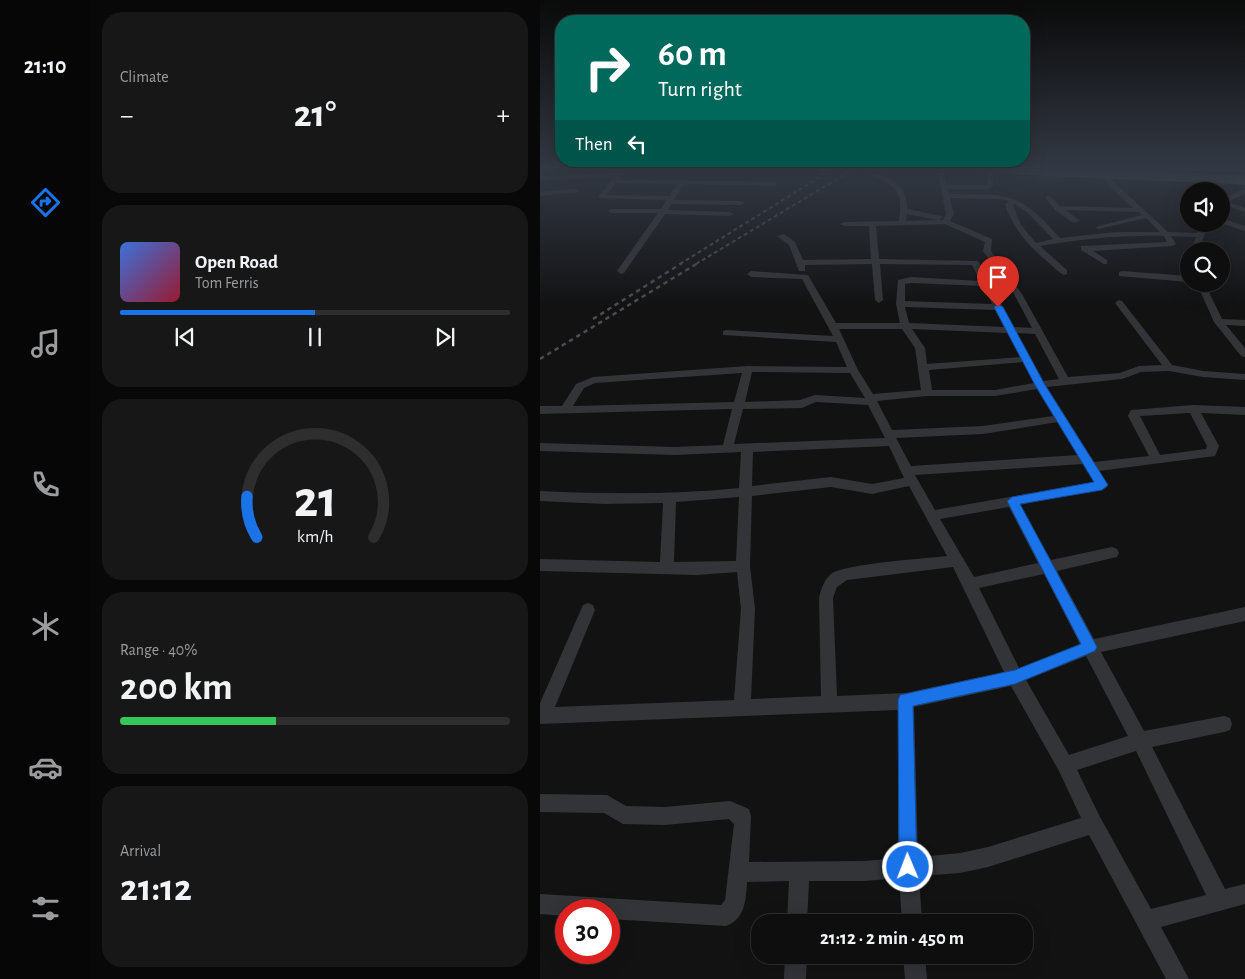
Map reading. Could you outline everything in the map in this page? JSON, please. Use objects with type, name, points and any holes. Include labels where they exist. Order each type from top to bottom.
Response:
[{"type":"street","points":[[621,271],[661,216]]},
{"type":"street","points":[[902,223],[903,216]]},
{"type":"street","points":[[924,216],[947,221],[987,239],[989,242],[987,251],[1018,294],[1065,380]]},
{"type":"street","points":[[947,221],[949,216]]},
{"type":"street","points":[[1012,216],[1020,231],[1064,272]]},
{"type":"street","points":[[1033,216],[1058,240]]},
{"type":"street","points":[[1069,216],[1076,221]]},
{"type":"street","points":[[1086,250],[1100,247],[1171,245],[1168,233],[1147,216],[1099,227]]},
{"type":"street","points":[[844,224],[947,221]]},
{"type":"street","points":[[872,223],[878,300]]},
{"type":"street","points":[[1230,224],[1245,230]]},
{"type":"street","points":[[1197,242],[1200,232]]},
{"type":"street","points":[[1034,245],[1074,238],[1168,233],[1199,235]]},
{"type":"street","points":[[781,236],[792,244],[805,277],[840,339],[853,370],[871,400],[909,476],[1022,674],[1092,824],[1178,979]]},
{"type":"street","points":[[1074,238],[1086,250],[1104,262]]},
{"type":"street","points":[[799,263],[974,262],[1040,385],[1101,482],[1101,487],[931,516]]},
{"type":"street","points":[[751,274],[805,277]]},
{"type":"street","points":[[1122,274],[1180,278]]},
{"type":"street","points":[[927,393],[920,348],[905,326],[900,304],[900,284],[905,280],[985,284]]},
{"type":"street","points":[[1205,292],[1219,322],[1245,354]]},
{"type":"street","points":[[1119,303],[1169,368]]},
{"type":"street","points":[[900,304],[998,307]]},
{"type":"street","points":[[1219,322],[1245,323]]},
{"type":"street","points":[[832,326],[905,326],[1037,331]]},
{"type":"street","points":[[726,334],[840,339]]},
{"type":"street","points":[[923,367],[1026,359]]},
{"type":"street","points":[[540,410],[802,404],[815,398],[871,400],[927,393],[996,393],[1065,380],[1122,376],[1139,369],[1169,368],[1203,374],[1245,377]]},
{"type":"street","points":[[566,408],[580,386],[593,380],[748,369],[853,370]]},
{"type":"street","points":[[727,450],[748,369]]},
{"type":"street","points":[[540,496],[605,499],[670,498],[744,493],[831,482],[872,489],[909,476],[1156,459],[1211,453],[1212,446],[1193,409]]},
{"type":"street","points":[[1156,459],[1134,414],[1139,412],[1193,409],[1245,411]]},
{"type":"street","points":[[540,447],[727,450],[983,430],[1062,418]]},
{"type":"street","points":[[742,707],[748,609],[744,566],[744,493],[747,448]]},
{"type":"street","points":[[667,568],[670,498]]},
{"type":"street","points":[[1012,501],[1140,741],[1220,901]]},
{"type":"street","points":[[970,584],[1112,553]]},
{"type":"street","points":[[829,703],[826,598],[828,586],[834,578],[846,574],[956,561]]},
{"type":"street","points":[[540,565],[667,568],[744,566]]},
{"type":"street","points":[[588,610],[542,716],[906,700],[1022,674],[1090,647],[1245,614]]},
{"type":"street","points":[[906,700],[908,867],[911,914]]},
{"type":"street","points":[[1065,765],[1140,741],[1224,724]]},
{"type":"street","points":[[540,803],[607,804],[623,815],[665,816],[730,810],[738,812],[742,816],[743,824],[735,904],[726,916],[540,904]]},
{"type":"street","points":[[738,872],[865,871],[960,863],[988,857],[1092,824]]},
{"type":"street","points":[[797,914],[799,871]]},
{"type":"street","points":[[1147,921],[1245,894]]},
{"type":"street","points":[[795,979],[796,964]]},
{"type":"street","points":[[915,964],[916,979]]},
{"type":"railway","points":[[680,264],[758,216]]},
{"type":"railway","points":[[696,264],[776,216]]},
{"type":"railway","points":[[593,319],[682,263]]},
{"type":"railway","points":[[540,359],[698,263]]},
{"type":"route","points":[[908,867],[906,700],[1015,677],[1090,647],[1012,501],[1097,488],[1102,485],[1040,385],[998,307]]}]
